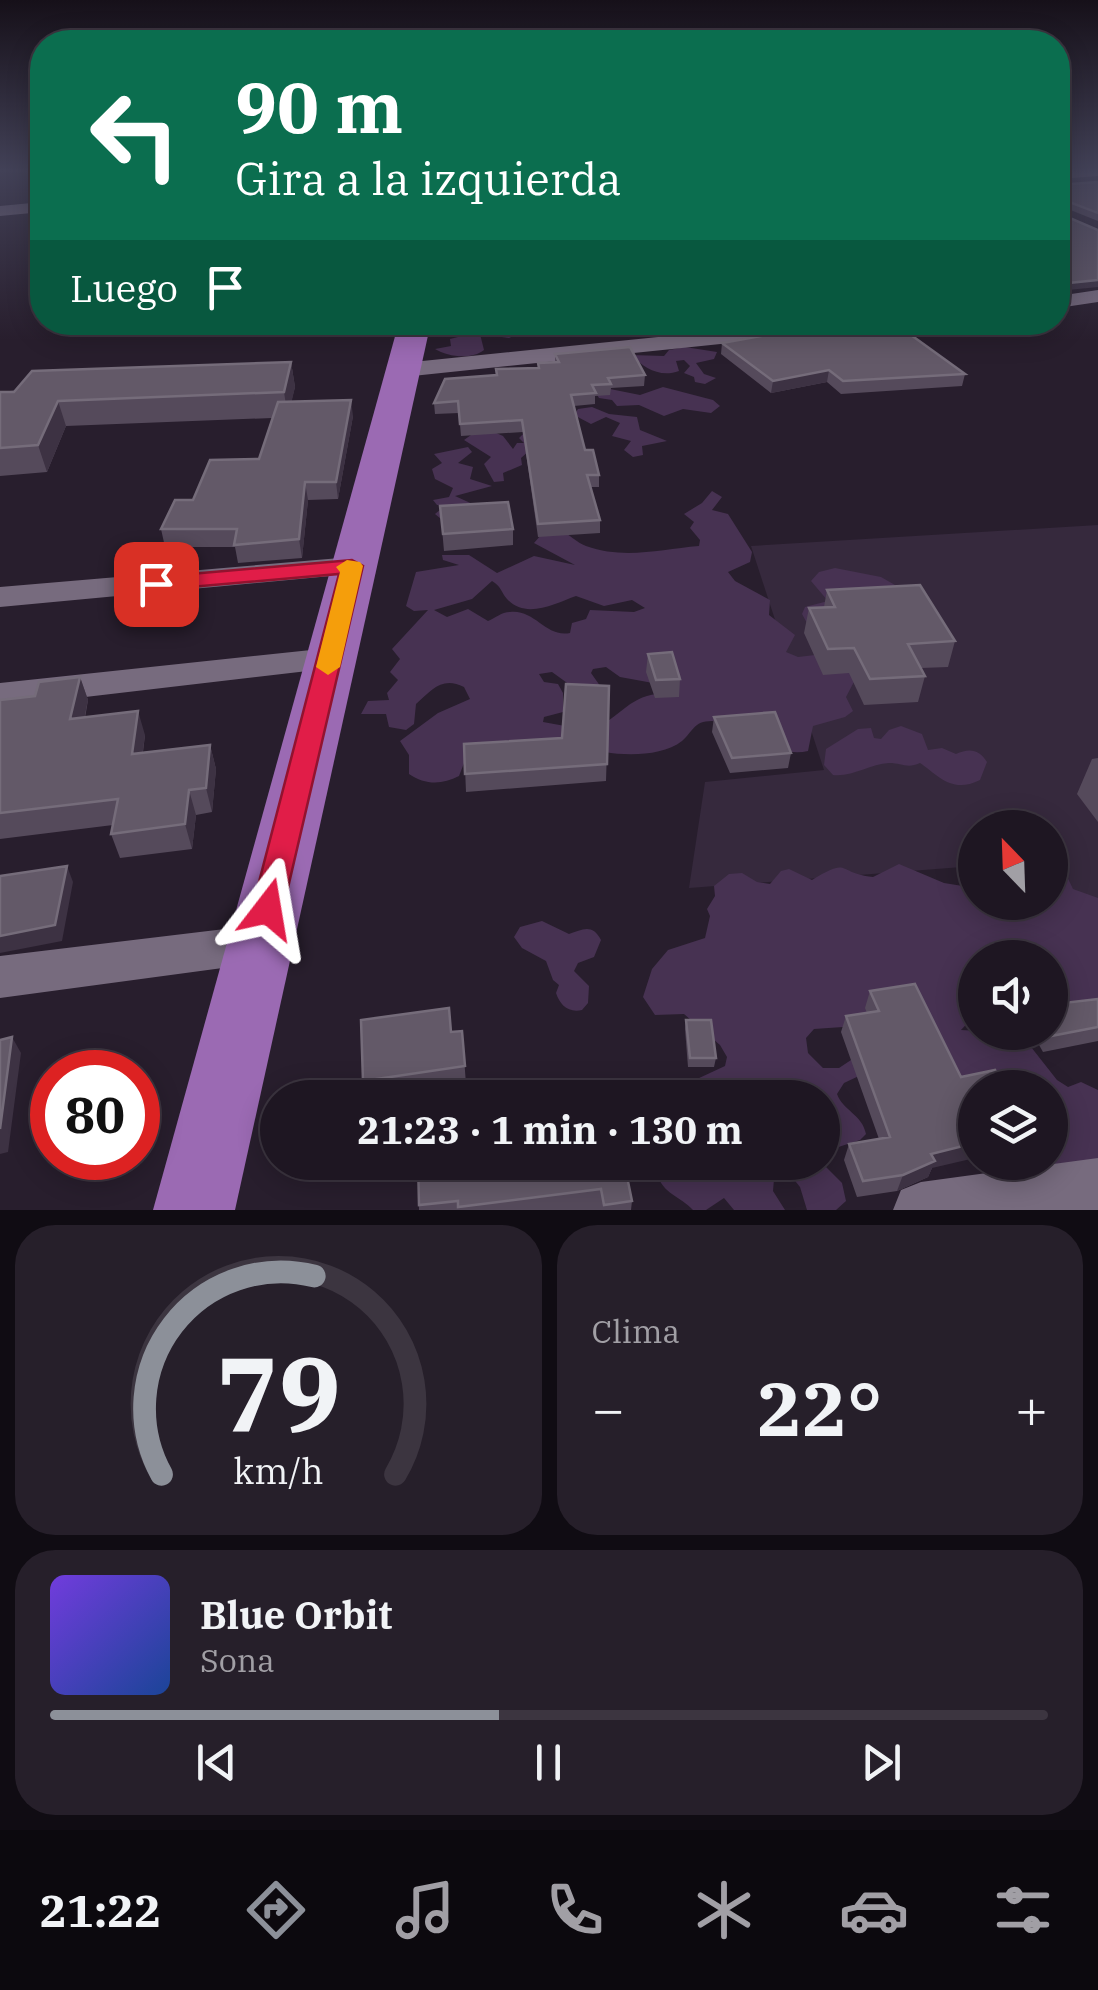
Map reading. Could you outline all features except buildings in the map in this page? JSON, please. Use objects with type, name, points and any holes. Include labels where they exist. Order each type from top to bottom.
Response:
[{"type":"highway","points":[[194,1210],[409,346]]},
{"type":"street","points":[[1070,300],[1098,296]]},
{"type":"street","points":[[409,346],[622,335]]},
{"type":"street","points":[[0,597],[352,566]]},
{"type":"street","points":[[0,694],[330,659]]},
{"type":"street","points":[[0,976],[259,944]]},
{"type":"street","points":[[921,1210],[1098,1186]]},
{"type":"shaded area","points":[[480,335],[484,350],[460,356],[435,349],[451,346],[450,339]]},
{"type":"shaded area","points":[[685,347],[717,352],[714,359],[696,363],[704,374],[716,378],[705,384],[695,382],[694,377],[684,373],[690,366],[684,360],[676,361],[679,371],[659,372],[631,355],[664,356],[669,350]]},
{"type":"shaded area","points":[[663,387],[713,400],[720,406],[711,413],[683,409],[664,416],[639,405],[617,406],[596,393],[610,389],[640,395]]},
{"type":"shaded area","points":[[592,407],[609,414],[637,417],[640,430],[667,441],[642,446],[643,455],[633,457],[624,450],[631,441],[612,436],[620,423],[606,417],[591,424],[574,415],[578,409]]},
{"type":"shaded area","points":[[494,432],[503,436],[513,449],[517,443],[524,443],[519,438],[524,433],[589,451],[529,451],[521,458],[522,465],[503,473],[504,481],[494,482],[484,464],[491,457],[464,440],[471,435]]},
{"type":"shaded area","points":[[468,447],[472,452],[458,463],[473,467],[470,479],[492,486],[455,496],[477,506],[447,524],[435,514],[446,505],[437,505],[433,500],[449,497],[453,488],[435,479],[432,469],[442,463],[434,454]]},
{"type":"shaded area","points":[[712,491],[722,497],[712,510],[728,514],[752,552],[750,562],[728,572],[735,581],[770,600],[769,615],[795,635],[786,652],[798,657],[815,655],[857,676],[846,697],[853,711],[813,726],[808,751],[782,750],[724,723],[706,721],[665,750],[605,752],[592,730],[638,699],[657,694],[653,683],[620,677],[606,667],[591,673],[603,690],[570,685],[552,672],[539,674],[544,682],[558,684],[563,693],[563,712],[544,717],[543,722],[565,726],[571,737],[466,758],[459,776],[446,781],[427,782],[409,774],[409,755],[400,741],[438,713],[470,699],[464,687],[449,683],[432,690],[416,704],[414,724],[406,730],[389,727],[386,714],[361,714],[368,701],[389,700],[387,693],[398,680],[390,672],[400,659],[392,649],[428,610],[414,611],[406,606],[416,572],[459,565],[443,560],[442,555],[469,555],[497,573],[534,556],[575,565],[534,543],[541,535],[559,529],[583,545],[615,552],[699,546],[700,540],[690,528],[694,522],[684,514]],"holes":[[[492,581],[507,599],[523,608],[541,608],[576,596],[604,606],[632,600],[645,608],[634,612],[590,610],[586,619],[572,623],[570,633],[554,631],[519,612],[504,613],[488,621],[468,609],[447,617],[434,610],[472,599]]]},
{"type":"shaded area","points":[[1098,525],[1098,940],[1068,891],[1068,810],[958,810],[958,867],[689,888],[705,782],[824,770],[751,546]]},
{"type":"shaded area","points":[[835,568],[881,577],[902,589],[808,625],[802,614],[805,607],[828,601],[811,581],[819,572]]},
{"type":"shaded area","points":[[901,726],[922,734],[928,750],[942,748],[956,754],[969,750],[981,754],[987,762],[980,780],[954,784],[920,763],[882,764],[840,775],[833,775],[824,765],[826,749],[858,729],[871,728],[874,738],[881,739],[889,730]]},
{"type":"shaded area","points":[[899,864],[958,885],[958,920],[1068,920],[1068,879],[1073,889],[1098,898],[1098,1006],[1068,1004],[1068,940],[958,940],[958,1050],[1033,1050],[1049,1070],[958,1070],[958,1082],[875,1008],[843,1027],[814,1029],[806,1038],[808,1053],[823,1068],[839,1068],[854,1058],[861,1075],[840,1089],[840,1080],[696,1080],[725,1066],[727,1057],[720,1045],[684,1014],[655,1015],[643,997],[652,969],[668,950],[705,938],[714,886],[729,874],[742,873],[770,884],[781,871],[789,869],[812,880],[839,867],[873,877]]},
{"type":"shaded area","points":[[542,921],[569,934],[590,930],[601,940],[594,957],[578,963],[574,971],[589,986],[588,1003],[582,1010],[562,1004],[556,993],[559,985],[546,961],[522,948],[514,937],[520,927]]},
{"type":"shaded area","points":[[1081,1082],[1098,1090],[1098,1170],[1068,1171],[1068,1087]]},
{"type":"shaded area","points":[[840,1099],[864,1127],[866,1134],[840,1146]]},
{"type":"shaded area","points":[[774,1180],[773,1191],[785,1210],[734,1210],[724,1198],[706,1210],[693,1210],[660,1181]]},
{"type":"shaded area","points":[[794,1180],[839,1180],[846,1201],[836,1210],[807,1210]]},
{"type":"slow traffic","points":[[328,667],[352,566],[347,567]]},
{"type":"route","points":[[156,584],[352,566],[268,909]]}]
